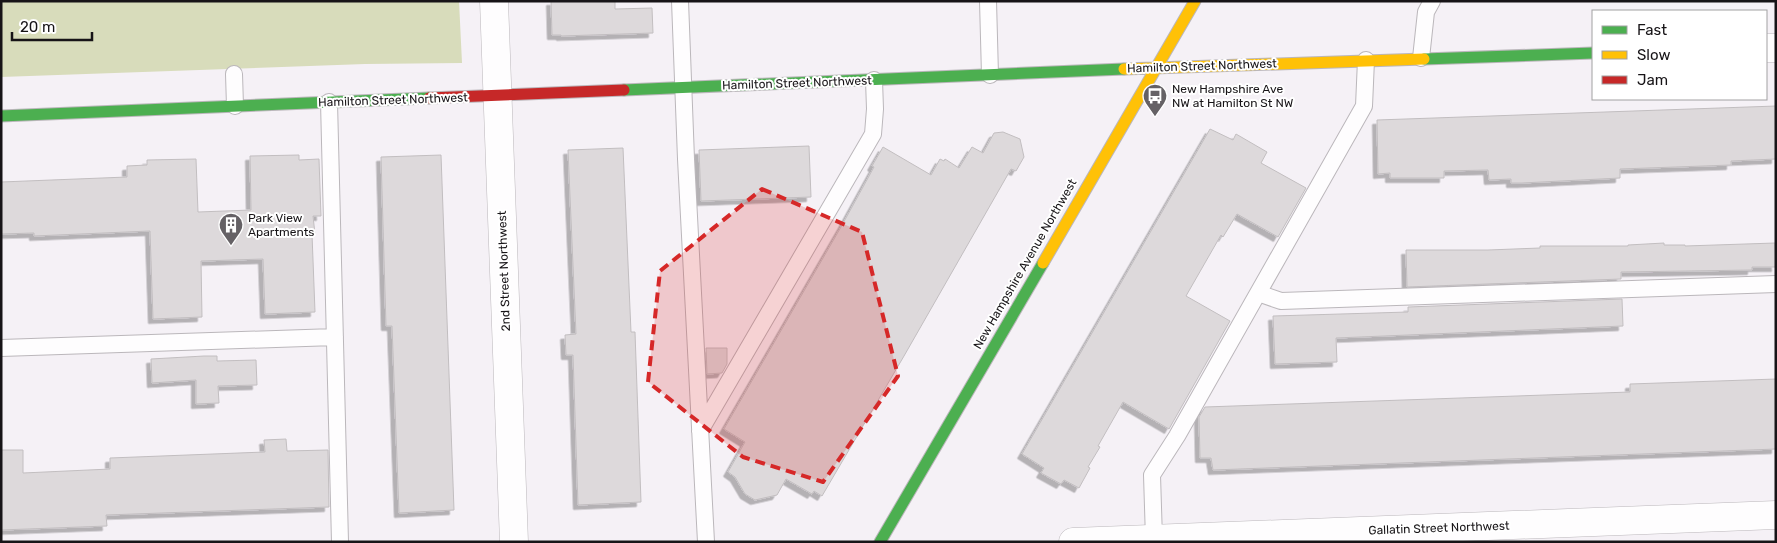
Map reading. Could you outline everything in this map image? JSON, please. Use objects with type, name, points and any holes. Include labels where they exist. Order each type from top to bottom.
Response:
[{"type":"street","name":"2nd Street Northwest","points":[[494,1],[514,542]]},
{"type":"street","name":"New Hampshire Avenue Northwest","points":[[880,542],[1195,1]]},
{"type":"street","name":"Hamilton Street Northwest","points":[[1,116],[1155,68],[1592,53]]},
{"type":"street","name":"Gallatin Street Northwest","points":[[1073,542],[1154,538],[1511,534],[1776,515]]},
{"type":"lane","points":[[680,1],[706,542]]},
{"type":"lane","points":[[988,1],[990,75]]},
{"type":"lane","points":[[1421,58],[1426,12],[1432,1]]},
{"type":"lane","points":[[1154,538],[1152,476],[1177,436],[1364,106],[1366,60]]},
{"type":"lane","points":[[234,74],[235,106]]},
{"type":"lane","points":[[700,431],[872,134],[875,109],[874,80]]},
{"type":"lane","points":[[329,102],[340,542]]},
{"type":"lane","points":[[1258,293],[1281,302],[1776,284]]},
{"type":"lane","points":[[1,348],[335,337]]},
{"type":"highlighted area","points":[[762,189],[862,232],[898,376],[823,482],[743,457],[648,382],[660,271]]},
{"type":"green space","points":[[1,1],[459,1],[462,63],[365,64],[1,77]]},
{"type":"building","points":[[551,1],[615,1],[615,9],[652,8],[653,33],[552,35]]},
{"type":"building","points":[[1776,106],[1776,159],[1731,161],[1731,165],[1620,169],[1620,178],[1522,183],[1511,183],[1511,179],[1489,180],[1488,170],[1444,171],[1444,178],[1390,178],[1390,173],[1378,174],[1377,120]]},
{"type":"building","points":[[1210,129],[1233,140],[1236,134],[1267,152],[1261,163],[1306,188],[1278,237],[1237,214],[1223,237],[1221,235],[1186,296],[1230,321],[1169,429],[1123,402],[1098,446],[1100,447],[1088,467],[1090,468],[1079,488],[1064,480],[1061,484],[1041,473],[1044,468],[1022,454]]},
{"type":"building","points":[[1003,132],[1020,139],[1024,157],[1016,171],[1011,169],[822,496],[814,491],[812,494],[786,479],[777,495],[755,500],[745,494],[735,477],[728,472],[745,442],[724,429],[841,227],[883,147],[931,175],[940,159],[944,161],[945,159],[959,168],[972,147],[983,153],[994,133]]},
{"type":"building","points":[[809,146],[811,197],[701,201],[699,150]]},
{"type":"building","points":[[623,148],[631,332],[635,332],[641,502],[578,505],[573,355],[566,355],[565,335],[576,334],[568,150]]},
{"type":"building","name":"Park View Apartments","points":[[299,155],[299,160],[319,159],[321,216],[313,216],[315,234],[312,234],[315,312],[265,314],[263,259],[201,261],[202,317],[153,319],[150,231],[34,236],[34,233],[1,234],[1,182],[127,177],[127,166],[147,165],[147,160],[196,159],[198,212],[251,210],[250,156]]},
{"type":"building","points":[[441,155],[454,510],[399,513],[392,326],[386,326],[381,157]]},
{"type":"building","points":[[1664,243],[1664,245],[1685,246],[1775,243],[1776,267],[1752,267],[1752,270],[1621,272],[1621,279],[1407,287],[1406,250],[1488,250],[1540,248],[1540,246],[1628,246]]},
{"type":"building","points":[[1622,299],[1623,326],[1336,338],[1337,362],[1275,364],[1273,316],[1408,312],[1408,307]]},
{"type":"building","points":[[706,348],[727,348],[727,364],[722,373],[707,374]]},
{"type":"building","points":[[217,356],[217,361],[256,360],[257,385],[218,386],[219,403],[196,404],[196,380],[152,383],[151,359]]},
{"type":"building","points":[[1776,379],[1776,449],[1213,470],[1211,458],[1200,458],[1199,417],[1205,407],[1630,392],[1630,384]]},
{"type":"building","points":[[286,439],[287,451],[328,450],[329,507],[106,515],[107,526],[1,530],[1,450],[23,450],[23,473],[110,469],[110,458],[265,452],[264,440]]},
{"type":"traffic: fast","points":[[1424,59],[1592,53]]},
{"type":"traffic: fast","points":[[624,90],[1124,69]]},
{"type":"traffic: fast","points":[[1,116],[429,98]]},
{"type":"traffic: fast","points":[[880,542],[1043,263]]},
{"type":"traffic: slow","points":[[1043,263],[1195,1]]},
{"type":"traffic: slow","points":[[1124,69],[1424,59]]},
{"type":"traffic: jam","points":[[429,98],[624,90]]},
{"type":"place","name":"New Hampshire Ave NW at Hamilton St NW","points":[[1155,117]]},
{"type":"place","name":"Park View Apartments","points":[[231,246]]}]
